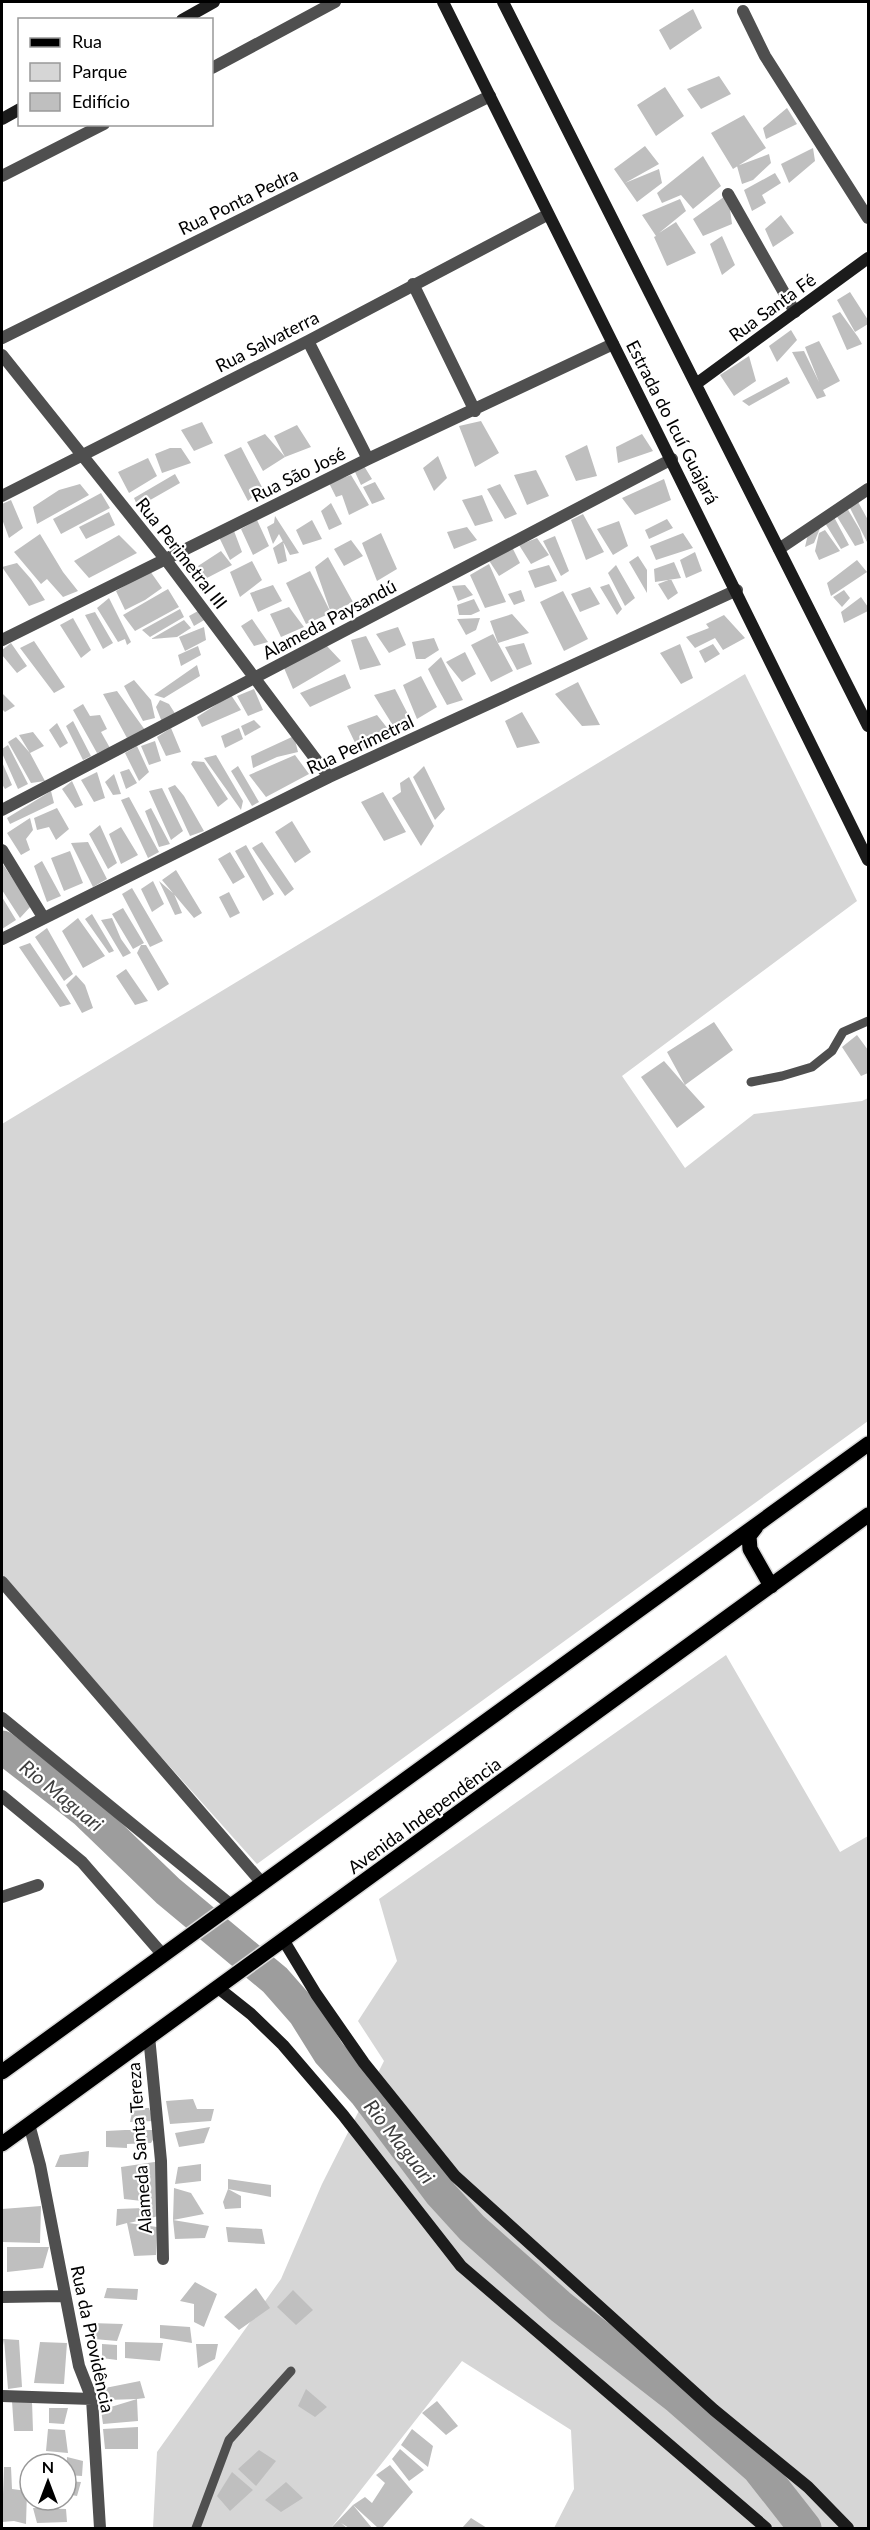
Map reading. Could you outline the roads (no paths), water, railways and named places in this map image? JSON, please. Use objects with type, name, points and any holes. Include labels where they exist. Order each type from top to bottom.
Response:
[{"type":"main road","points":[[186,18],[214,2]]},
{"type":"main road","name":"Estrada do Icuí Guajará","points":[[443,2],[547,215],[737,590],[868,860]]},
{"type":"main road","name":"Estrada do Icuí Guajará","points":[[503,2],[868,726]]},
{"type":"main road","points":[[2,119],[18,110]]},
{"type":"main road","name":"Rua Santa Fé","points":[[696,384],[868,258]]},
{"type":"main road","points":[[2,2072],[868,1444]]},
{"type":"main road","name":"Avenida Independência","points":[[2,2144],[868,1515]]},
{"type":"main road","points":[[760,1523],[749,1536],[750,1549],[771,1586]]},
{"type":"main road","points":[[284,1941],[316,1994],[364,2063],[455,2176],[714,2410],[808,2487],[848,2529]]},
{"type":"main road","points":[[221,1984],[283,2045],[343,2115],[461,2266],[766,2529]]},
{"type":"street","points":[[213,67],[335,2]]},
{"type":"street","points":[[743,11],[765,56],[868,218]]},
{"type":"street","name":"Rua Ponta Pedra","points":[[2,338],[490,96]]},
{"type":"street","points":[[2,176],[100,126]]},
{"type":"street","points":[[728,194],[795,312]]},
{"type":"street","name":"Rua Salvaterra","points":[[2,496],[308,341],[547,215]]},
{"type":"street","points":[[413,284],[475,411]]},
{"type":"street","points":[[308,341],[368,459]]},
{"type":"street","name":"Rua São José","points":[[2,640],[368,459],[475,411],[613,344]]},
{"type":"street","name":"Rua Perimetral III","points":[[2,355],[166,560],[329,777]]},
{"type":"street","name":"Alameda Paysandú","points":[[2,810],[672,459]]},
{"type":"street","points":[[779,549],[868,489]]},
{"type":"street","name":"Rua Perimetral","points":[[2,939],[329,777],[737,590]]},
{"type":"street","points":[[2,850],[43,917]]},
{"type":"street","points":[[2,1582],[262,1883]]},
{"type":"street","points":[[2,1718],[225,1909]]},
{"type":"street","points":[[2,1796],[82,1863],[163,1955]]},
{"type":"street","points":[[2,1897],[38,1885]]},
{"type":"street","name":"Alameda Santa Tereza","points":[[150,2036],[161,2161],[163,2259]]},
{"type":"street","name":"Rua da Providência","points":[[29,2124],[47,2198],[63,2296],[79,2366],[92,2399],[100,2529]]},
{"type":"street","points":[[2,2297],[63,2296]]},
{"type":"street","points":[[2,2396],[92,2399]]},
{"type":"lane","points":[[751,1082],[782,1077],[812,1067],[832,1051],[843,1032],[868,1021]]},
{"type":"lane","points":[[196,2529],[229,2440],[291,2371]]},
{"type":"waterway","name":"Rio Maguari","points":[[2,1747],[86,1812],[168,1891],[275,1980],[304,2013],[329,2053],[366,2094],[441,2194],[472,2228],[561,2307],[678,2398],[758,2468],[805,2528]]}]
